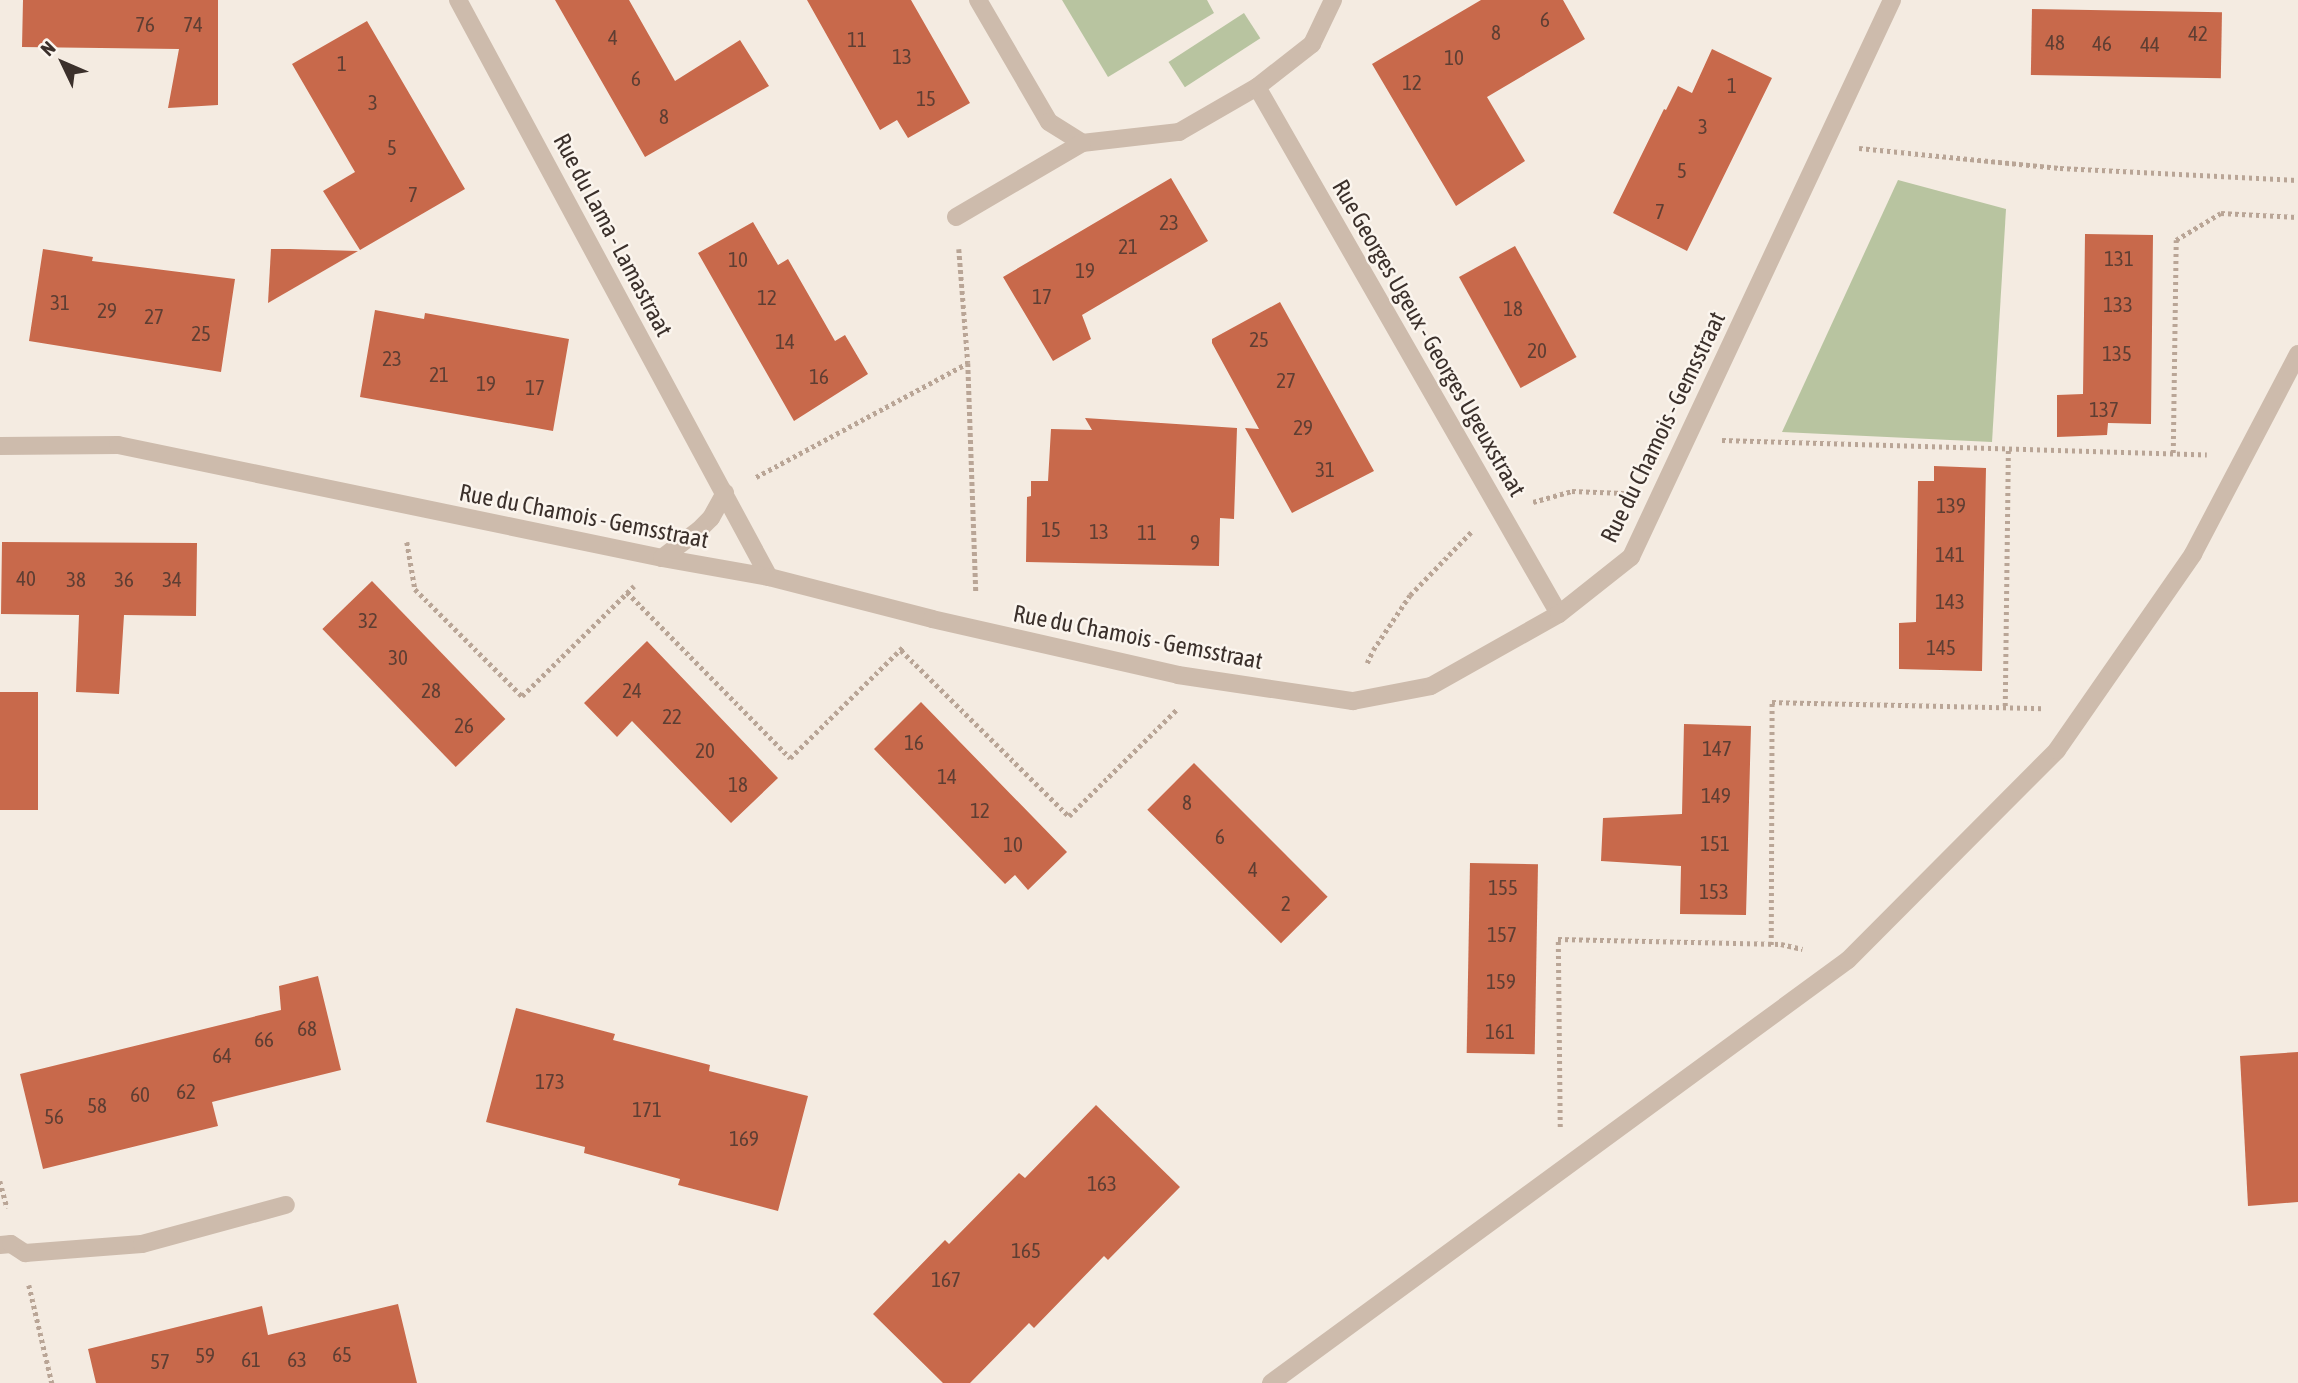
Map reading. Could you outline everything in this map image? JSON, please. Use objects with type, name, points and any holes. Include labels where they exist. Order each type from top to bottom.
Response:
[{"type":"street","name":"Rue du Lama - Lamastraat","points":[[458,0],[769,577]]},
{"type":"street","points":[[978,0],[1049,122],[1082,143]]},
{"type":"street","points":[[956,218],[1082,143],[1179,132],[1256,87],[1312,44],[1333,0]]},
{"type":"street","name":"Rue du Chamois - Gemsstraat","points":[[0,446],[118,445],[662,558],[769,577],[932,619],[1206,680],[1353,701],[1431,686],[1559,614],[1631,558],[1892,0]]},
{"type":"street","name":"Rue Georges Ugeux - Georges Ugeuxstraat","points":[[1256,87],[1559,614]]},
{"type":"street","points":[[1271,1383],[1848,960],[2057,750],[2193,554],[2298,354]]},
{"type":"street","points":[[662,558],[705,524],[725,493]]},
{"type":"street","points":[[0,1244],[11,1244],[25,1253],[142,1244],[286,1205]]},
{"type":"path","points":[[1824,145],[2060,168],[2298,180]]},
{"type":"path","points":[[2173,453],[2176,240],[2221,213],[2298,217]]},
{"type":"path","points":[[956,218],[968,363],[977,629]]},
{"type":"path","points":[[725,493],[968,363]]},
{"type":"path","points":[[1686,439],[2247,455]]},
{"type":"path","points":[[2006,706],[2008,448]]},
{"type":"path","points":[[1353,701],[1373,650],[1410,595],[1473,530],[1501,511],[1572,491],[1660,494]]},
{"type":"path","points":[[401,504],[415,589],[522,696],[662,558]]},
{"type":"path","points":[[628,592],[790,758],[932,619]]},
{"type":"path","points":[[901,649],[1069,816],[1206,680]]},
{"type":"path","points":[[1771,944],[1772,702],[2006,706],[2084,713]]},
{"type":"path","points":[[1561,1170],[1559,939],[1771,944],[1848,960]]},
{"type":"path","points":[[25,1253],[28,1281],[52,1383]]},
{"type":"green space","points":[[1062,0],[1207,0],[1214,13],[1108,77]]},
{"type":"green space","points":[[1244,13],[1260,38],[1185,87],[1169,62]]},
{"type":"green space","points":[[1898,180],[2006,209],[1992,442],[1782,432]]},
{"type":"building","points":[[23,0],[218,0],[218,105],[168,108],[179,49],[22,47]]},
{"type":"building","points":[[555,0],[629,0],[675,81],[740,40],[769,86],[645,157]]},
{"type":"building","points":[[807,0],[911,0],[970,103],[908,138],[897,120],[880,130]]},
{"type":"building","points":[[1481,0],[1563,0],[1585,39],[1487,97],[1525,161],[1456,206],[1372,64]]},
{"type":"building","points":[[2032,9],[2222,12],[2221,78],[2031,75]]},
{"type":"building","points":[[367,21],[465,189],[360,250],[323,191],[355,172],[292,64]]},
{"type":"building","points":[[1712,49],[1772,78],[1687,251],[1613,213],[1664,109],[1666,110],[1678,86],[1692,93]]},
{"type":"building","points":[[1171,178],[1208,241],[1082,315],[1091,339],[1053,361],[1003,277]]},
{"type":"building","points":[[753,222],[778,265],[788,259],[835,341],[845,335],[868,374],[794,421],[698,253]]},
{"type":"building","points":[[2085,234],[2153,235],[2151,424],[2108,423],[2107,435],[2057,437],[2057,395],[2083,394]]},
{"type":"building","points":[[1515,246],[1577,357],[1521,388],[1459,277]]},
{"type":"building","points":[[43,249],[93,257],[92,261],[235,279],[221,372],[29,341]]},
{"type":"building","points":[[271,249],[290,249],[358,251],[268,303]]},
{"type":"building","points":[[1280,302],[1374,471],[1292,513],[1245,428],[1259,429],[1212,343],[1212,339]]},
{"type":"building","points":[[375,310],[424,319],[425,313],[569,339],[553,431],[360,397]]},
{"type":"building","points":[[1085,418],[1237,428],[1234,519],[1220,518],[1219,566],[1026,562],[1027,497],[1031,496],[1031,481],[1048,481],[1051,429],[1092,430]]},
{"type":"building","points":[[1934,466],[1986,468],[1982,671],[1899,669],[1899,623],[1916,622],[1918,481],[1934,481]]},
{"type":"building","points":[[2,542],[197,543],[196,616],[124,615],[119,694],[76,692],[79,615],[1,614]]},
{"type":"building","points":[[372,581],[505,719],[456,767],[322,629]]},
{"type":"building","points":[[647,641],[778,778],[731,823],[632,721],[617,737],[584,703]]},
{"type":"building","points":[[0,692],[38,692],[38,810],[0,810]]},
{"type":"building","points":[[921,702],[1067,852],[1028,890],[1015,875],[1005,884],[874,749]]},
{"type":"building","points":[[1684,724],[1751,726],[1746,915],[1680,914],[1681,866],[1601,861],[1603,818],[1682,814]]},
{"type":"building","points":[[1194,763],[1328,897],[1281,943],[1147,810]]},
{"type":"building","points":[[1470,863],[1538,864],[1535,1054],[1467,1053]]},
{"type":"building","points":[[318,976],[341,1070],[212,1102],[218,1126],[43,1169],[20,1074],[281,1010],[279,986]]},
{"type":"building","points":[[516,1008],[615,1034],[613,1040],[710,1065],[709,1071],[808,1096],[778,1211],[678,1185],[680,1179],[584,1153],[585,1147],[486,1122]]},
{"type":"building","points":[[2298,1052],[2298,1202],[2248,1206],[2240,1056]]},
{"type":"building","points":[[1096,1105],[1180,1187],[1108,1260],[1104,1256],[1034,1328],[1029,1323],[970,1383],[943,1383],[873,1314],[945,1240],[949,1244],[1019,1173],[1025,1178]]},
{"type":"building","points":[[398,1304],[417,1383],[96,1383],[88,1349],[262,1306],[268,1335]]}]
